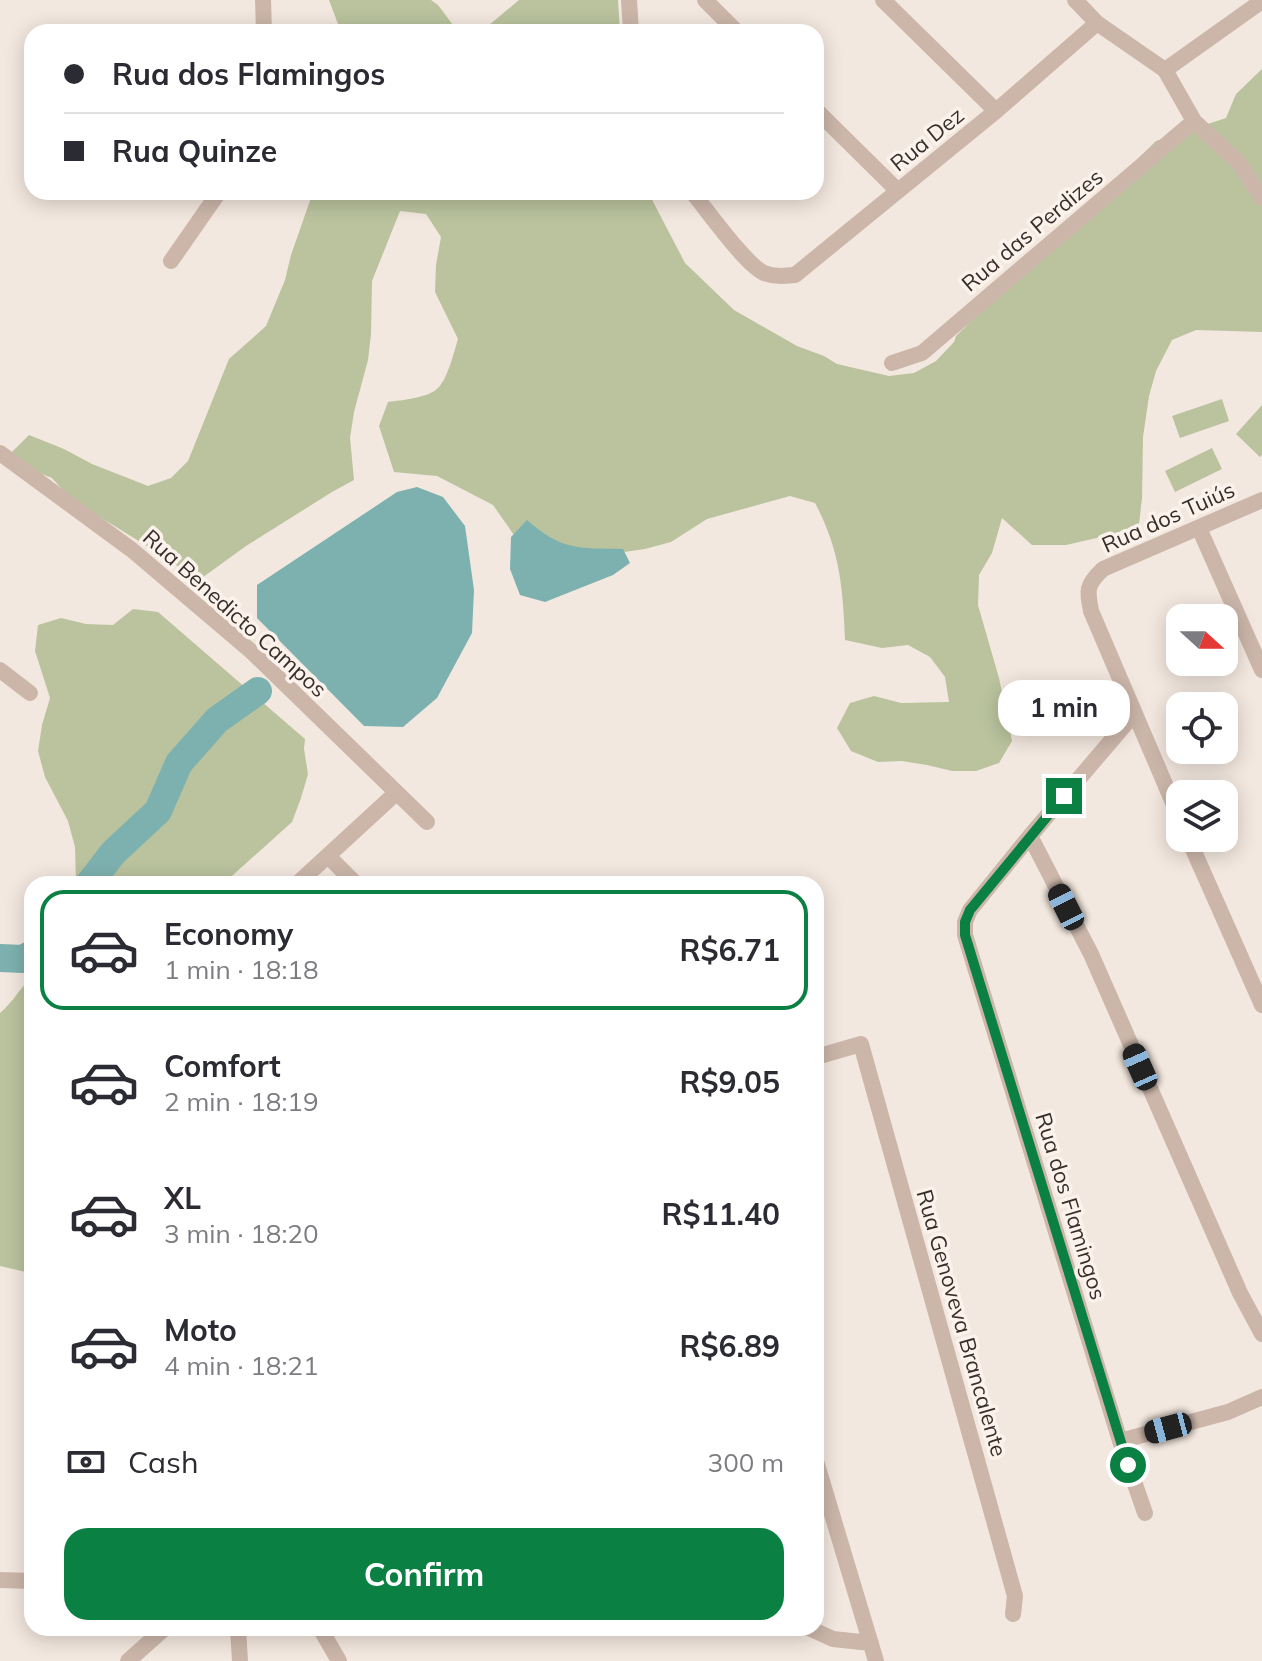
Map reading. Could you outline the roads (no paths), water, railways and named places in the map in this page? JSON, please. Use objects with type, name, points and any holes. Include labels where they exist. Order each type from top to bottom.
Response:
[{"type":"street","points":[[263,0],[264,24]]},
{"type":"street","points":[[629,0],[630,24]]},
{"type":"street","points":[[705,0],[729,24]]},
{"type":"street","points":[[883,0],[996,111]]},
{"type":"street","points":[[1075,0],[1097,23],[1165,70],[1194,121],[1239,163],[1262,198]]},
{"type":"street","points":[[1165,70],[1261,1]]},
{"type":"street","name":"Rua Dez","points":[[699,200],[749,262],[763,272],[777,276],[795,275],[996,111],[1097,23]]},
{"type":"street","points":[[824,118],[898,191]]},
{"type":"street","name":"Rua das Perdizes","points":[[892,363],[922,353],[1194,121]]},
{"type":"street","points":[[171,261],[213,200]]},
{"type":"street","name":"Rua Benedicto Campos","points":[[0,453],[132,550],[252,652],[427,822]]},
{"type":"street","name":"Rua dos Tuiús","points":[[1134,714],[1091,611],[1087,590],[1093,578],[1103,569],[1262,500]]},
{"type":"street","points":[[1199,528],[1262,670]]},
{"type":"street","points":[[0,670],[30,693]]},
{"type":"street","points":[[1166,787],[1134,714],[1030,836],[1091,954],[1240,1293],[1262,1334]]},
{"type":"street","points":[[306,876],[396,793]]},
{"type":"street","name":"Rua dos Flamingos","points":[[1030,836],[970,910],[965,922],[965,935],[1120,1441],[1145,1513]]},
{"type":"street","points":[[1194,852],[1262,1005]]},
{"type":"street","points":[[328,856],[348,876]]},
{"type":"street","name":"Rua Genoveva Brancalente","points":[[824,1055],[861,1044],[1015,1596],[1013,1614]]},
{"type":"street","points":[[1120,1441],[1228,1412],[1262,1397]]},
{"type":"street","points":[[824,1487],[876,1661]]},
{"type":"street","points":[[0,1580],[24,1581]]},
{"type":"street","points":[[824,1635],[833,1639],[871,1643]]},
{"type":"street","points":[[128,1661],[156,1636]]},
{"type":"street","points":[[238,1636],[240,1661]]},
{"type":"street","points":[[325,1636],[339,1661]]},
{"type":"water","points":[[417,487],[443,497],[465,526],[474,590],[472,633],[437,698],[403,727],[364,726],[257,618],[257,585],[397,492]]},
{"type":"water","points":[[527,520],[561,543],[623,549],[630,563],[613,575],[545,602],[520,595],[510,569],[511,537]]},
{"type":"waterway","points":[[95,876],[113,853],[158,811],[179,763],[217,720],[258,691]]},
{"type":"waterway","points":[[0,958],[24,958]]}]
